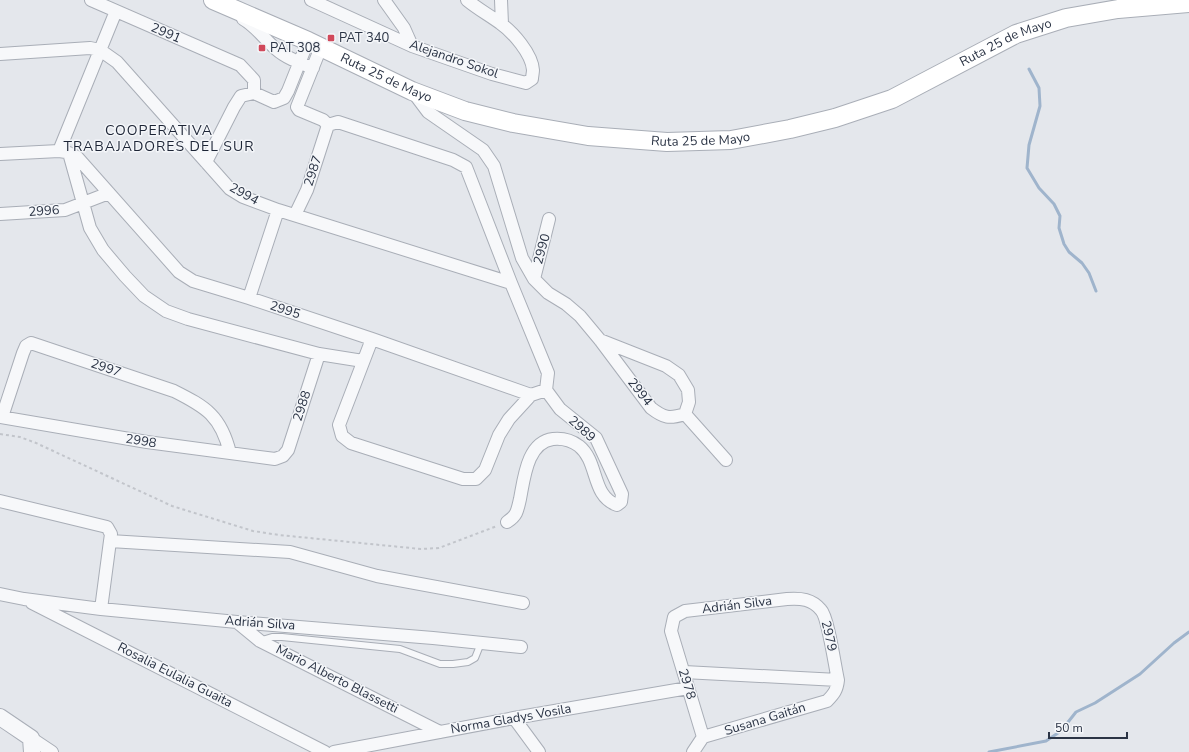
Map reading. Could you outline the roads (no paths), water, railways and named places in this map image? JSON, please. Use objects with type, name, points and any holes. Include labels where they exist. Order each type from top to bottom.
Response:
[{"type":"main road","name":"Ruta 25 de Mayo","points":[[216,1],[315,44],[412,91],[465,111],[513,123],[588,136],[667,142],[731,140],[790,130],[835,118],[892,99],[1016,34],[1066,18],[1118,9],[1189,3]]},
{"type":"street","name":"2991","points":[[91,0],[240,65],[254,80],[254,93]]},
{"type":"street","name":"Alejandro Sokol","points":[[311,0],[326,3],[412,46],[492,74],[526,83],[532,79],[533,70],[527,52],[514,35],[502,24]]},
{"type":"street","points":[[384,0],[404,28],[412,46]]},
{"type":"street","points":[[468,0],[474,6],[502,24]]},
{"type":"street","points":[[501,0],[502,24]]},
{"type":"street","points":[[216,1],[257,29],[268,43],[277,50],[312,68]]},
{"type":"street","points":[[116,12],[100,50],[64,152],[90,228],[103,250],[144,296],[166,311],[215,327],[319,354],[363,361]]},
{"type":"street","points":[[206,162],[241,96],[254,93],[274,102],[284,98],[299,62],[315,44]]},
{"type":"street","points":[[315,44],[312,68],[297,107],[299,110],[323,120],[328,125],[338,122],[453,160],[466,167],[548,373],[546,390],[531,395],[509,419],[499,435],[485,470],[476,480],[463,479],[351,444],[342,436],[339,425],[372,339]]},
{"type":"street","points":[[0,54],[90,48],[100,50]]},
{"type":"street","name":"2994","points":[[100,50],[117,62],[230,189],[243,197],[295,216],[511,283]]},
{"type":"street","points":[[412,91],[428,112],[483,150],[494,166],[522,258],[536,281]]},
{"type":"street","name":"2987","points":[[295,216],[307,190],[328,125]]},
{"type":"street","points":[[0,154],[64,152]]},
{"type":"street","name":"2995","points":[[64,152],[77,157],[179,272],[193,281],[372,339],[531,395]]},
{"type":"street","name":"2996","points":[[0,214],[65,210],[109,193]]},
{"type":"street","points":[[249,298],[278,210]]},
{"type":"street","name":"2990","points":[[536,281],[549,219]]},
{"type":"street","name":"2994","points":[[536,281],[580,316],[651,408],[661,415],[672,418],[685,414],[689,402],[688,390],[678,375],[666,366],[600,340]]},
{"type":"street","name":"2997","points":[[1,417],[23,353],[26,346],[31,343],[174,391],[190,399],[207,409],[216,419],[226,439],[230,453]]},
{"type":"street","name":"2988","points":[[283,456],[288,450],[319,354]]},
{"type":"street","name":"2989","points":[[507,522],[516,513],[528,461],[539,445],[550,439],[563,438],[575,444],[585,452],[593,468],[600,490],[604,496],[609,502],[617,505],[621,502],[622,494],[596,438],[560,409],[546,390]]},
{"type":"street","points":[[685,414],[726,460]]},
{"type":"street","name":"2998","points":[[1,417],[147,442],[275,459],[283,456]]},
{"type":"street","points":[[575,444],[581,440],[584,435],[582,427]]},
{"type":"street","points":[[0,501],[107,527],[111,534],[101,609]]},
{"type":"street","points":[[110,542],[290,552],[377,576],[523,603]]},
{"type":"street","name":"Adrián Silva","points":[[0,594],[24,599],[101,609],[521,647]]},
{"type":"street","name":"Adrián Silva","points":[[671,631],[674,618],[685,611],[802,598]]},
{"type":"street","name":"2979","points":[[802,598],[814,602],[823,611],[838,683]]},
{"type":"street","name":"Rosalia Eulalia Guaita","points":[[24,599],[325,752]]},
{"type":"street","name":"Mario Alberto Blassetti","points":[[237,622],[260,641],[440,732]]},
{"type":"street","name":"2978","points":[[671,631],[704,737]]},
{"type":"street","points":[[684,672],[838,683]]},
{"type":"street","name":"Susana Gaitán","points":[[704,737],[827,701],[834,693],[838,683]]},
{"type":"street","name":"Norma Gladys Vosila","points":[[334,752],[364,749],[440,732],[514,718],[688,688]]},
{"type":"street","points":[[0,717],[31,745],[52,752]]},
{"type":"street","points":[[514,718],[539,752]]},
{"type":"street","points":[[694,752],[704,737]]},
{"type":"lane","points":[[260,641],[272,637],[282,637],[400,649],[440,664],[468,662],[476,658],[481,643]]},
{"type":"waterway","points":[[1029,69],[1039,88],[1040,106],[1029,145],[1027,168],[1039,188],[1054,204],[1060,216],[1059,228],[1064,244],[1069,252],[1082,263],[1089,273],[1096,291]]},
{"type":"waterway","points":[[989,752],[1046,741],[1061,731],[1076,712],[1095,703],[1140,674],[1174,643],[1189,632]]},
{"type":"place","name":"PAT 340","points":[[331,38]]},
{"type":"place","name":"PAT 308","points":[[262,48]]},
{"type":"district","name":"COOPERATIVA TRABAJADORES DEL SUR","points":[[159,138]]}]
